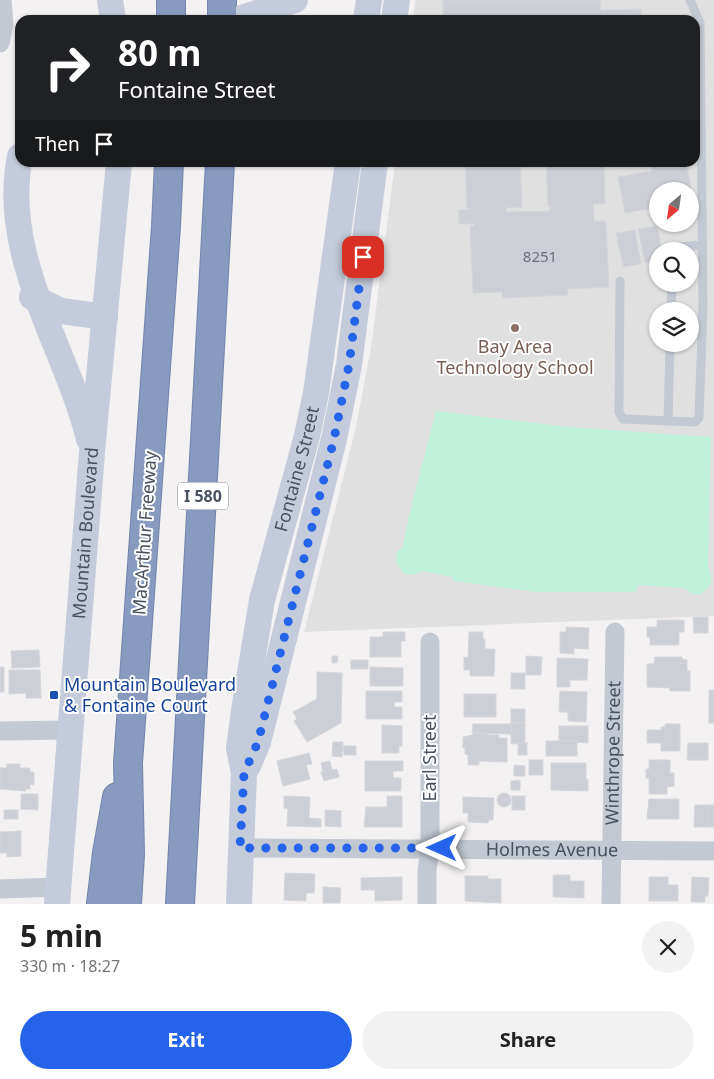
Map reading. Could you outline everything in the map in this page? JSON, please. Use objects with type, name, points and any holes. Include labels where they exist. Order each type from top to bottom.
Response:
[{"type":"highway","points":[[171,0],[171,15]]},
{"type":"highway","points":[[222,0],[222,15]]},
{"type":"highway","name":"MacArthur Freeway","points":[[127,904],[130,854],[128,762],[166,236],[169,167]]},
{"type":"highway","name":"I 580","points":[[180,904],[220,167]]},
{"type":"highway","points":[[100,904],[115,804],[128,762]]},
{"type":"highway","points":[[185,830],[193,904]]},
{"type":"street","points":[[0,43],[4,24],[2,0]]},
{"type":"street","points":[[110,0],[112,15]]},
{"type":"street","points":[[251,15],[295,0]]},
{"type":"street","points":[[366,15],[368,0]]},
{"type":"street","points":[[395,15],[397,0]]},
{"type":"street","points":[[17,167],[13,180],[11,202],[15,245],[32,297],[78,402],[92,452]]},
{"type":"street","name":"Mountain Boulevard","points":[[58,896],[92,452],[119,167]]},
{"type":"street","name":"Fontaine Street","points":[[239,904],[244,773],[239,748],[262,600],[307,436],[316,393],[347,167]]},
{"type":"street","name":"Fontaine Street","points":[[244,773],[258,742],[334,439],[349,365],[374,167]]},
{"type":"street","points":[[32,297],[61,311],[105,317]]},
{"type":"street","name":"Winthrope Street","points":[[610,904],[614,632]]},
{"type":"street","name":"Earl Street","points":[[427,904],[427,872],[430,848],[430,642]]},
{"type":"street","points":[[0,731],[71,730]]},
{"type":"street","name":"Holmes Avenue","points":[[240,848],[714,851]]},
{"type":"street","points":[[0,889],[58,896]]},
{"type":"lane","points":[[690,0],[697,15]]},
{"type":"lane","points":[[620,281],[619,412],[624,419],[695,422],[699,418],[703,305],[700,23]]},
{"type":"lane","points":[[668,421],[670,352]]},
{"type":"shaded area","name":"Bay Area Technology School","points":[[415,0],[714,0],[714,616],[304,632],[355,431],[371,348],[394,167],[700,167],[700,15],[414,15]]},
{"type":"green space","points":[[436,411],[569,427],[711,437],[708,567],[711,575],[710,585],[701,594],[692,594],[684,588],[638,585],[636,592],[537,592],[453,581],[453,577],[421,571],[415,575],[404,574],[396,562],[397,551],[403,547],[409,515]]},
{"type":"building","points":[[443,0],[600,0],[601,10],[641,9],[641,15],[443,15]]},
{"type":"building","points":[[465,167],[520,167],[522,207],[506,208],[506,212],[550,211],[550,206],[548,206],[546,167],[604,167],[605,204],[593,204],[594,221],[606,221],[609,287],[567,289],[568,295],[503,298],[502,292],[473,293],[470,226],[474,226],[474,224],[459,224],[459,210],[473,209],[467,209]]},
{"type":"building","points":[[651,167],[687,167],[690,182],[649,182],[649,209],[625,213],[618,177],[652,171]]},
{"type":"building","points":[[649,227],[649,232],[658,232],[660,242],[649,242],[649,262],[645,263],[638,229]]},
{"type":"building","points":[[635,230],[641,264],[623,267],[616,233]]},
{"type":"building","points":[[693,617],[708,617],[708,633],[694,633]]},
{"type":"building","points":[[657,620],[684,620],[684,632],[679,632],[679,645],[650,645],[650,638],[647,637],[647,627],[657,627]]},
{"type":"building","points":[[566,627],[589,628],[588,649],[574,648],[574,654],[560,653],[560,632],[566,632]]},
{"type":"building","points":[[383,632],[405,632],[405,641],[401,641],[401,657],[370,657],[370,637],[383,637]]},
{"type":"building","points":[[469,632],[483,632],[485,649],[495,649],[494,676],[470,676],[470,670],[464,670],[464,657],[468,658]]},
{"type":"building","points":[[39,650],[40,667],[12,668],[11,651]]},
{"type":"building","points":[[332,656],[338,656],[337,663],[332,663]]},
{"type":"building","points":[[526,656],[542,657],[541,675],[526,675]]},
{"type":"building","points":[[655,657],[682,657],[682,659],[687,660],[687,671],[690,671],[690,691],[670,691],[670,688],[647,687],[647,664],[654,664]]},
{"type":"building","points":[[557,658],[588,659],[587,680],[570,680],[570,687],[557,687]]},
{"type":"building","points":[[351,660],[368,660],[368,669],[351,669]]},
{"type":"building","points":[[0,667],[4,667],[4,692],[0,692]]},
{"type":"building","points":[[370,667],[403,668],[403,686],[370,686]]},
{"type":"building","points":[[9,670],[40,670],[41,698],[26,698],[26,693],[9,694]]},
{"type":"building","points":[[317,672],[342,673],[341,723],[307,742],[294,721],[297,719],[293,712],[317,699]]},
{"type":"building","points":[[511,673],[525,673],[525,689],[511,689]]},
{"type":"building","points":[[709,690],[714,690],[714,723],[709,723]]},
{"type":"building","points":[[366,691],[402,691],[402,702],[394,702],[394,707],[402,707],[402,719],[366,719]]},
{"type":"building","points":[[560,691],[587,692],[586,722],[568,721],[568,712],[559,712]]},
{"type":"building","points":[[464,694],[496,694],[496,717],[464,717]]},
{"type":"building","points":[[511,709],[525,709],[525,723],[511,723]]},
{"type":"building","points":[[511,723],[525,723],[525,743],[511,744]]},
{"type":"building","points":[[473,724],[511,724],[511,734],[472,733]]},
{"type":"building","points":[[665,724],[680,724],[680,751],[661,751],[661,743],[647,743],[647,730],[661,730],[661,727],[665,727]]},
{"type":"building","points":[[382,725],[402,726],[402,746],[399,746],[399,753],[382,753]]},
{"type":"building","points":[[559,726],[588,726],[588,743],[559,741]]},
{"type":"building","points":[[472,733],[499,735],[499,738],[507,738],[507,762],[479,761],[479,765],[468,765],[468,755],[465,754],[465,748],[463,748],[463,737],[473,735]]},
{"type":"building","points":[[546,741],[577,741],[577,756],[546,756]]},
{"type":"building","points":[[333,742],[343,742],[342,757],[332,756]]},
{"type":"building","points":[[518,743],[527,743],[527,755],[518,755]]},
{"type":"building","points":[[688,743],[708,743],[708,760],[687,760]]},
{"type":"building","points":[[343,746],[356,746],[356,755],[344,755]]},
{"type":"building","points":[[309,753],[312,764],[306,765],[310,779],[283,786],[277,761]]},
{"type":"building","points":[[529,760],[543,760],[543,775],[529,775]]},
{"type":"building","points":[[649,760],[670,760],[670,773],[674,773],[674,786],[667,787],[667,794],[649,794],[649,778],[646,778],[646,769],[649,769]]},
{"type":"building","points":[[330,761],[332,770],[323,772],[321,763]]},
{"type":"building","points":[[365,761],[403,761],[403,771],[393,771],[393,778],[401,778],[401,791],[365,791]]},
{"type":"building","points":[[551,763],[586,763],[588,791],[551,790]]},
{"type":"building","points":[[7,764],[20,764],[20,768],[30,768],[30,772],[34,772],[34,785],[30,784],[30,789],[26,789],[26,791],[0,789],[0,768],[7,768]]},
{"type":"building","points":[[514,765],[525,766],[525,776],[514,776]]},
{"type":"building","points":[[337,769],[339,777],[324,781],[321,772]]},
{"type":"building","points":[[520,780],[520,790],[511,790],[511,781]]},
{"type":"building","points":[[504,793],[509,795],[511,800],[509,805],[504,807],[499,805],[497,800],[499,795]]},
{"type":"building","points":[[21,794],[38,794],[38,810],[21,809]]},
{"type":"building","points":[[284,796],[310,797],[309,818],[321,819],[321,827],[287,826],[288,809],[284,808]]},
{"type":"building","points":[[387,796],[402,796],[402,827],[364,827],[366,807],[387,807]]},
{"type":"building","points":[[512,796],[525,796],[525,810],[512,810]]},
{"type":"building","points":[[463,797],[494,798],[493,820],[489,820],[488,823],[468,822],[468,813],[463,813]]},
{"type":"building","points":[[649,799],[679,799],[679,819],[647,819]]},
{"type":"building","points":[[695,805],[708,805],[708,827],[694,827]]},
{"type":"building","points":[[708,805],[714,805],[714,827],[708,827]]},
{"type":"building","points":[[4,810],[18,810],[18,819],[4,819]]},
{"type":"building","points":[[325,810],[341,811],[341,827],[325,826]]},
{"type":"building","points":[[21,831],[21,856],[7,857],[7,853],[0,853],[0,832]]},
{"type":"building","points":[[285,873],[315,874],[314,893],[306,893],[306,901],[284,900]]},
{"type":"building","points":[[553,875],[570,875],[570,881],[584,881],[584,898],[553,897]]},
{"type":"building","points":[[465,876],[488,876],[488,879],[501,879],[501,903],[465,901]]},
{"type":"building","points":[[402,877],[402,900],[375,901],[375,890],[361,890],[361,878]]},
{"type":"building","points":[[649,877],[668,877],[668,885],[678,885],[678,901],[649,901]]},
{"type":"building","points":[[692,877],[709,878],[708,896],[705,896],[705,902],[691,902]]},
{"type":"building","points":[[323,887],[341,888],[340,903],[323,903]]},
{"type":"place","name":"Bay Area Technology School","points":[[515,328]]},
{"type":"place","name":"Mountain Boulevard & Fontaine Court","points":[[54,695]]},
{"type":"route","points":[[363,257],[349,365],[334,439],[258,742],[244,773],[240,848],[442,848]]}]
